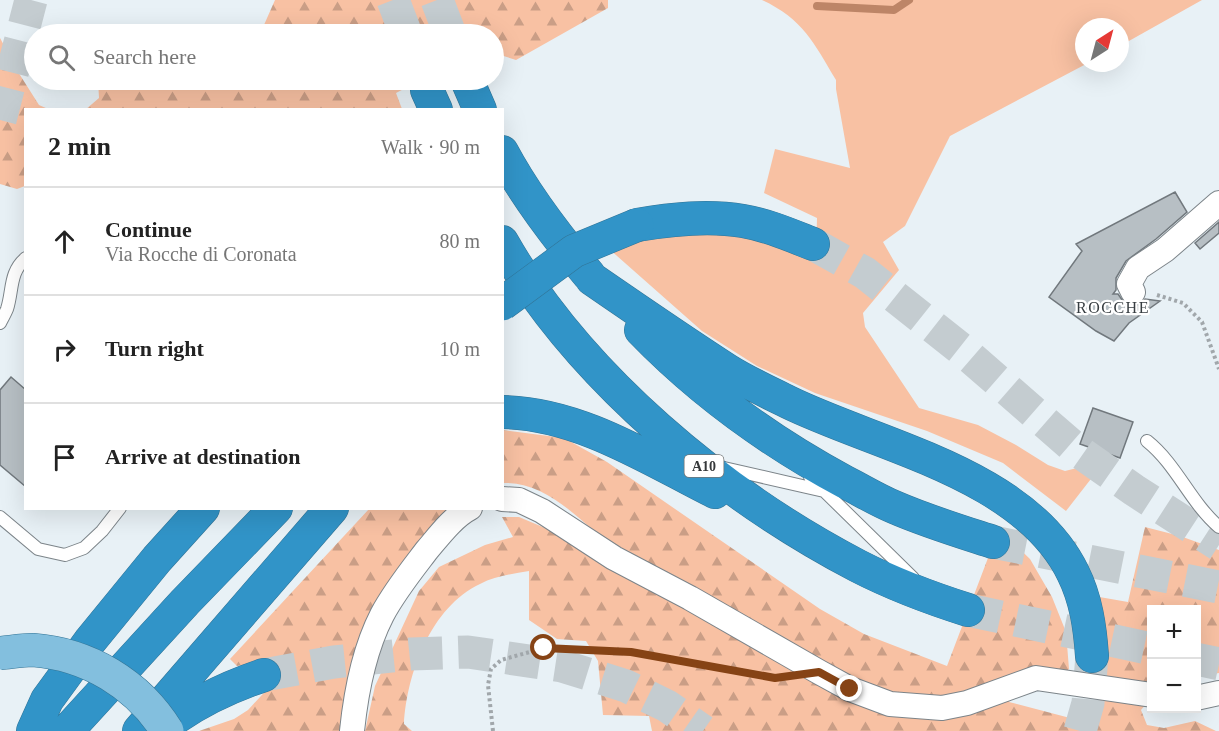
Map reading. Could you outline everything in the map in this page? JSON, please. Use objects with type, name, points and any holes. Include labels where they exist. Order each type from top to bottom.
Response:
[{"type":"highway","points":[[471,90],[479,108]]},
{"type":"highway","points":[[504,156],[553,232],[592,279],[665,354],[713,397],[801,459],[892,506],[993,542]]},
{"type":"highway","points":[[504,302],[574,250],[637,225],[695,218],[742,221],[776,229],[813,244]]},
{"type":"highway","name":"A10","points":[[504,245],[551,315],[595,368],[699,463],[736,491],[823,547],[860,567],[932,598],[968,610]]},
{"type":"highway","points":[[592,279],[729,372],[790,403],[964,476],[1025,513],[1052,539],[1073,572],[1090,624],[1092,656]]},
{"type":"highway","points":[[504,412],[534,416],[579,427],[621,445],[823,547]]},
{"type":"highway","points":[[33,731],[47,699],[90,641],[157,559],[201,510]]},
{"type":"highway","points":[[67,731],[185,602],[274,510]]},
{"type":"highway","points":[[139,731],[330,510]]},
{"type":"highway","points":[[158,731],[218,693],[264,675]]},
{"type":"main road","points":[[0,653],[32,650],[62,655],[94,665],[123,682],[147,703],[167,731]]},
{"type":"street","points":[[1133,292],[1129,284],[1138,268],[1165,250],[1219,203]]},
{"type":"street","points":[[504,499],[519,500],[542,511],[614,558],[690,598],[819,672],[850,689],[890,704],[942,708],[967,703],[1036,678],[1147,694]]},
{"type":"street","points":[[352,731],[359,685],[368,649],[382,615],[406,577],[434,542],[448,525],[467,510]]},
{"type":"street","points":[[1201,697],[1219,693]]},
{"type":"lane","points":[[0,323],[7,309],[10,288],[19,264],[24,260]]},
{"type":"lane","points":[[760,432],[825,491],[932,598]]},
{"type":"lane","points":[[1147,441],[1163,454],[1197,503],[1219,527]]},
{"type":"lane","points":[[699,463],[892,506]]},
{"type":"lane","points":[[0,518],[38,549],[65,555],[84,548],[102,531],[118,510]]},
{"type":"path","points":[[1133,292],[1183,303],[1202,322],[1219,369]]},
{"type":"path","points":[[493,731],[488,685],[491,669],[501,660],[544,648],[631,652],[775,678],[819,672]]},
{"type":"green space","points":[[275,0],[608,0],[608,8],[516,60],[504,56],[504,24],[264,24]]},
{"type":"green space","points":[[762,0],[1202,0],[1129,41],[1129,18],[1075,18],[1075,70],[950,136],[905,226],[883,242],[899,270],[863,313],[865,327],[919,408],[978,425],[1048,465],[1065,471],[1085,466],[1094,475],[1066,511],[1003,463],[927,431],[815,393],[757,366],[702,331],[608,248],[657,233],[697,230],[738,235],[816,257],[817,218],[764,193],[775,149],[850,168],[836,80],[806,33],[788,15]]},
{"type":"green space","points":[[0,38],[24,81],[24,90],[30,90],[39,105],[46,108],[24,108],[24,186],[17,189],[0,184]]},
{"type":"green space","points":[[99,90],[402,90],[396,93],[402,108],[87,108],[99,98]]},
{"type":"green space","points":[[504,430],[564,438],[607,462],[820,609],[864,634],[947,666],[999,529],[1030,559],[1052,597],[1066,632],[1069,669],[1062,675],[1021,677],[1009,702],[1089,723],[1099,697],[1101,674],[1088,595],[1128,602],[1145,527],[1180,536],[1219,550],[1219,673],[1201,676],[1201,605],[1147,605],[1147,703],[1141,710],[1147,725],[1164,728],[1195,721],[1216,731],[652,731],[649,716],[603,715],[598,661],[586,641],[557,639],[529,620],[529,571],[498,577],[480,584],[448,608],[435,625],[416,663],[410,684],[404,724],[412,731],[365,731],[375,686],[419,591],[439,567],[485,545],[513,537],[502,517],[519,517],[557,533],[609,544],[560,503],[533,488],[504,483]]},
{"type":"green space","points":[[368,510],[452,510],[364,632],[342,714],[340,731],[199,731],[234,719],[248,710],[273,683],[260,662],[237,666],[230,659]]},
{"type":"building","points":[[1175,192],[1187,212],[1126,261],[1116,278],[1116,290],[1113,294],[1118,294],[1125,304],[1132,306],[1140,304],[1145,299],[1160,301],[1129,323],[1114,341],[1096,331],[1049,297],[1082,251],[1076,244]]},
{"type":"building","points":[[1219,222],[1219,233],[1200,249],[1195,243]]},
{"type":"building","points":[[11,377],[24,388],[24,485],[0,465],[0,390]]},
{"type":"building","points":[[1093,408],[1133,422],[1120,458],[1080,444]]},
{"type":"waterway","points":[[817,6],[894,10],[909,0]]},
{"type":"tunnel","points":[[25,24],[31,0]]},
{"type":"tunnel","points":[[393,0],[402,24]]},
{"type":"tunnel","points":[[437,0],[446,24]]},
{"type":"tunnel","points":[[0,120],[24,27]]},
{"type":"tunnel","points":[[813,244],[865,273],[961,349],[1078,451],[1219,545]]},
{"type":"tunnel","points":[[993,542],[1219,587]]},
{"type":"tunnel","points":[[968,610],[1147,648]]},
{"type":"tunnel","points":[[264,675],[334,662],[411,654],[468,652],[562,666],[626,686],[667,706],[703,731]]},
{"type":"tunnel","points":[[1080,731],[1088,703],[1092,656]]},
{"type":"tunnel","points":[[1201,660],[1219,664]]},
{"type":"district","name":"ROCCHE","points":[[1113,307]]},
{"type":"route","points":[[544,648],[631,652],[775,678],[819,672],[850,689]]}]
